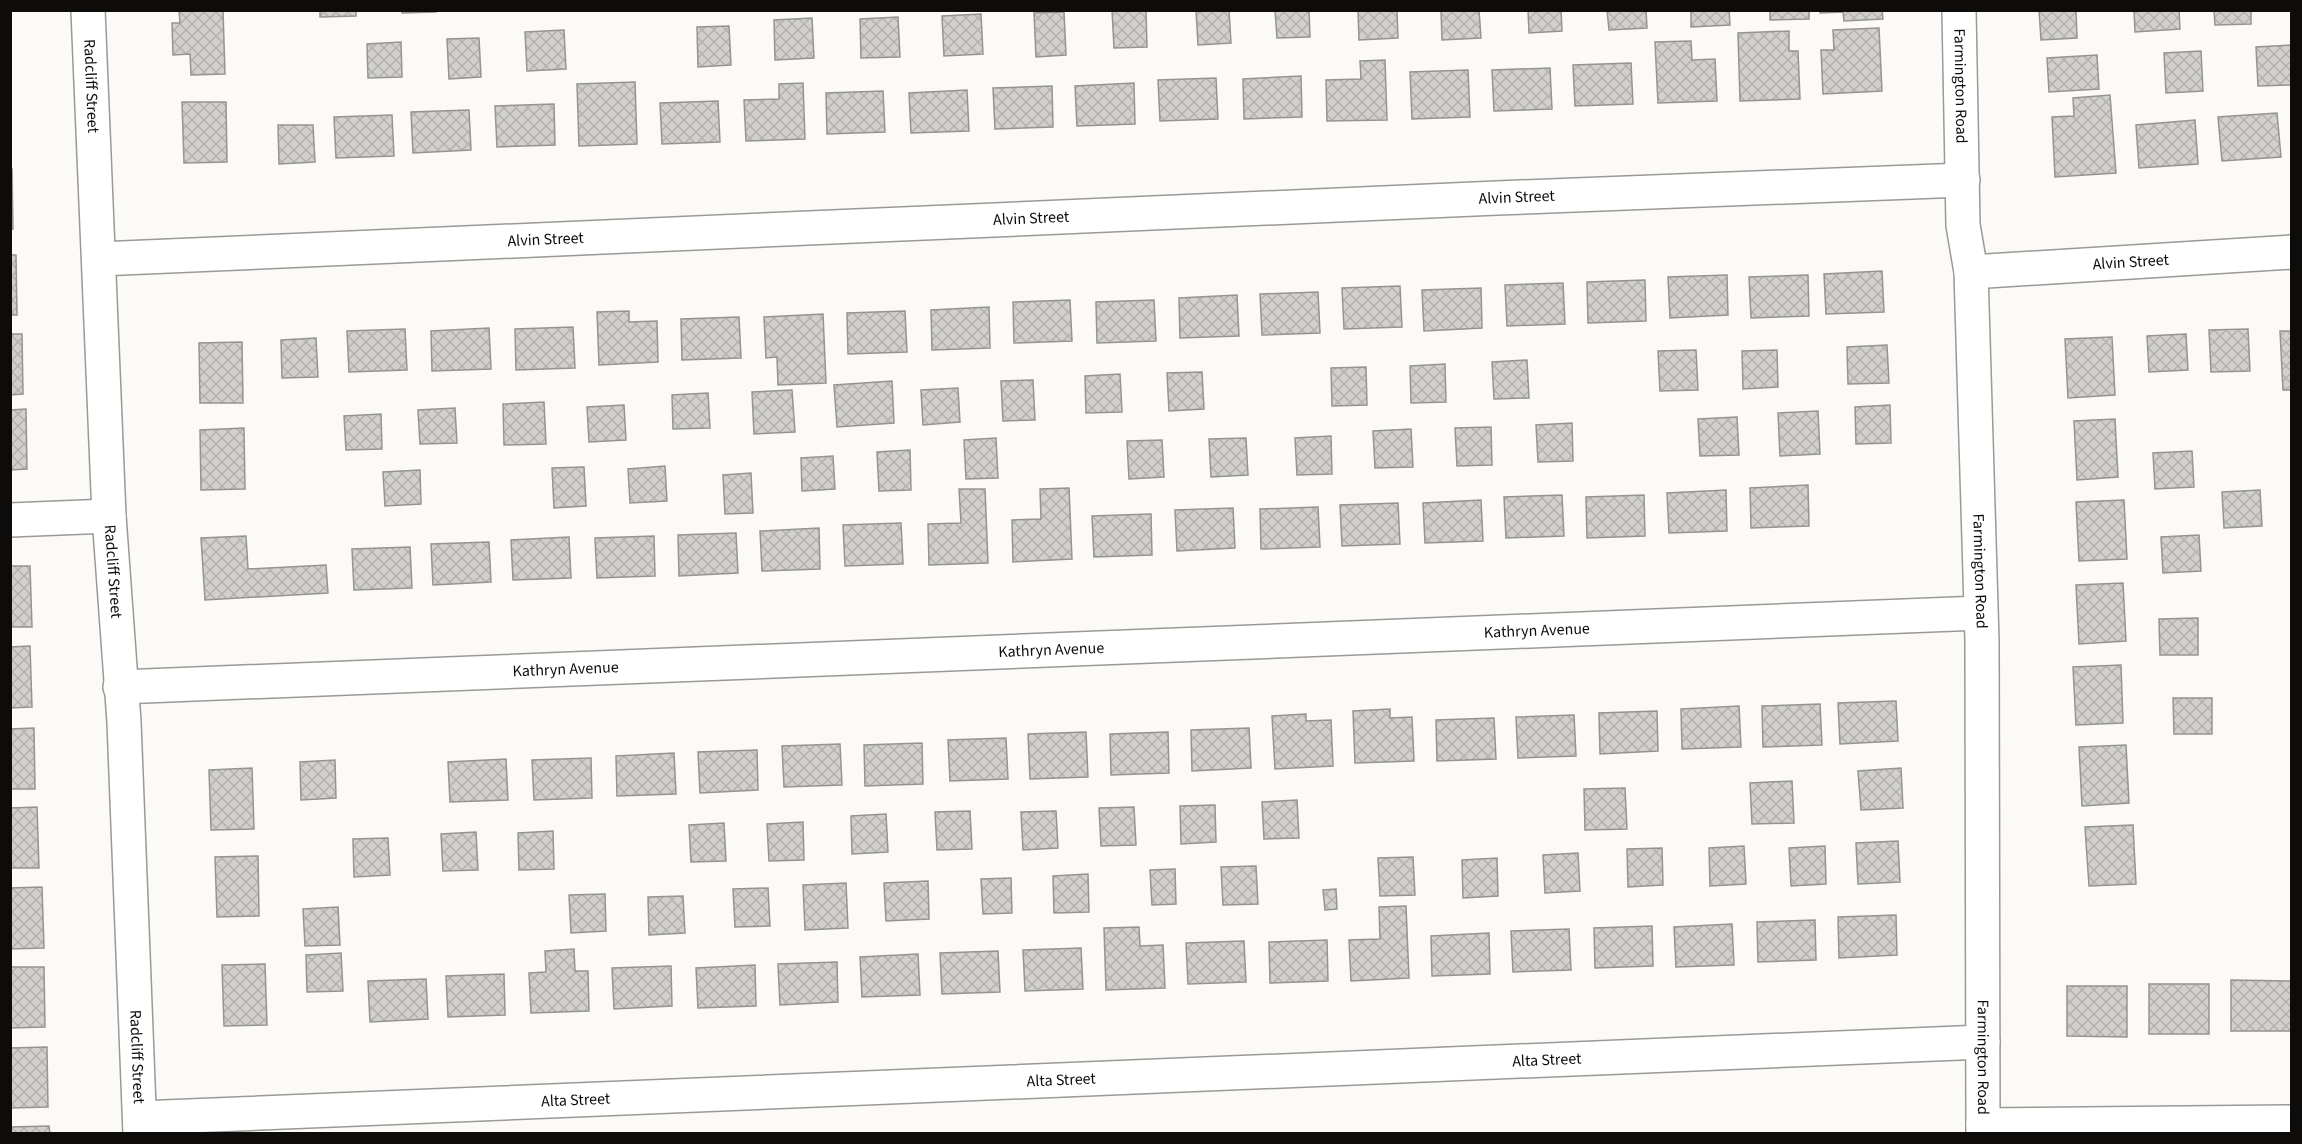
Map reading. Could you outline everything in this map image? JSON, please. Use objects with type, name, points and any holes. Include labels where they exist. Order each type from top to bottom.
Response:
[{"type":"street","name":"Radcliff Street","points":[[88,10],[109,516],[124,722],[140,1126]]},
{"type":"street","name":"Farmington Road","points":[[1959,10],[1963,225],[1971,272],[1980,613],[1983,1129]]},
{"type":"street","name":"Alvin Street","points":[[99,259],[1963,180]]},
{"type":"street","name":"Alvin Street","points":[[1971,272],[2292,252]]},
{"type":"street","points":[[10,520],[109,516]]},
{"type":"street","name":"Kathryn Avenue","points":[[120,687],[1980,613]]},
{"type":"street","name":"Alta Street","points":[[140,1126],[1983,1042]]},
{"type":"street","points":[[1983,1129],[2292,1122]]},
{"type":"building","points":[[179,10],[223,10],[225,74],[191,75],[190,54],[173,55],[172,23],[180,23]]},
{"type":"building","points":[[320,10],[356,10],[356,16],[320,17]]},
{"type":"building","points":[[402,10],[436,10],[436,12],[402,13]]},
{"type":"building","points":[[1112,10],[1146,10],[1147,47],[1114,48]]},
{"type":"building","points":[[1196,10],[1229,10],[1231,43],[1198,45]]},
{"type":"building","points":[[1275,10],[1309,10],[1310,37],[1277,38]]},
{"type":"building","points":[[1358,10],[1397,10],[1398,38],[1359,40]]},
{"type":"building","points":[[1441,10],[1479,10],[1481,38],[1442,40]]},
{"type":"building","points":[[1528,10],[1561,10],[1562,31],[1529,33]]},
{"type":"building","points":[[1607,10],[1646,10],[1647,28],[1609,30]]},
{"type":"building","points":[[1691,10],[1729,10],[1730,25],[1691,27]]},
{"type":"building","points":[[1770,10],[1809,10],[1809,19],[1770,20]]},
{"type":"building","points":[[1820,10],[1882,10],[1883,19],[1844,21],[1843,12],[1820,13]]},
{"type":"building","points":[[2039,10],[2076,10],[2077,38],[2041,40]]},
{"type":"building","points":[[2134,10],[2179,10],[2180,29],[2135,32]]},
{"type":"building","points":[[2214,10],[2251,10],[2251,24],[2215,25]]},
{"type":"building","points":[[1064,12],[1066,55],[1036,57],[1034,13]]},
{"type":"building","points":[[981,14],[983,54],[944,56],[942,16]]},
{"type":"building","points":[[898,17],[900,57],[861,58],[860,19]]},
{"type":"building","points":[[812,18],[814,58],[775,60],[774,20]]},
{"type":"building","points":[[729,26],[731,65],[698,67],[697,27]]},
{"type":"building","points":[[1879,28],[1882,91],[1823,94],[1821,50],[1834,50],[1833,30]]},
{"type":"building","points":[[564,30],[566,69],[527,71],[525,32]]},
{"type":"building","points":[[1789,31],[1789,51],[1798,51],[1800,99],[1740,101],[1738,33]]},
{"type":"building","points":[[479,38],[481,77],[449,79],[447,39]]},
{"type":"building","points":[[1691,41],[1692,60],[1715,59],[1717,101],[1658,103],[1655,42]]},
{"type":"building","points":[[401,42],[402,77],[368,78],[367,44]]},
{"type":"building","points":[[2292,45],[2292,85],[2258,86],[2256,47]]},
{"type":"building","points":[[2201,51],[2203,91],[2166,93],[2164,53]]},
{"type":"building","points":[[2097,55],[2099,89],[2049,92],[2047,58]]},
{"type":"building","points":[[1385,60],[1387,120],[1327,121],[1326,80],[1361,79],[1360,61]]},
{"type":"building","points":[[1631,63],[1633,104],[1575,106],[1573,65]]},
{"type":"building","points":[[1550,68],[1552,109],[1494,111],[1492,70]]},
{"type":"building","points":[[1468,70],[1470,117],[1412,119],[1410,72]]},
{"type":"building","points":[[1301,76],[1302,117],[1244,119],[1243,79]]},
{"type":"building","points":[[1216,78],[1218,119],[1160,121],[1158,80]]},
{"type":"building","points":[[635,82],[637,144],[579,146],[577,84]]},
{"type":"building","points":[[803,83],[805,139],[746,141],[744,100],[779,99],[779,84]]},
{"type":"building","points":[[1134,83],[1135,124],[1077,126],[1075,86]]},
{"type":"building","points":[[1052,86],[1053,127],[995,129],[993,88]]},
{"type":"building","points":[[967,90],[969,131],[911,133],[909,93]]},
{"type":"building","points":[[883,91],[885,132],[827,134],[826,93]]},
{"type":"building","points":[[2110,95],[2116,173],[2055,177],[2052,117],[2074,116],[2073,98]]},
{"type":"building","points":[[718,101],[720,142],[662,144],[660,103]]},
{"type":"building","points":[[182,102],[226,102],[227,162],[184,163]]},
{"type":"building","points":[[554,104],[555,145],[497,147],[495,106]]},
{"type":"building","points":[[469,110],[471,150],[413,153],[411,112]]},
{"type":"building","points":[[2277,113],[2281,157],[2222,161],[2218,117]]},
{"type":"building","points":[[392,115],[394,156],[336,158],[334,117]]},
{"type":"building","points":[[2195,120],[2198,164],[2139,168],[2136,125]]},
{"type":"building","points":[[278,125],[313,125],[315,162],[279,164]]},
{"type":"building","points":[[10,169],[12,169],[13,229],[10,229]]},
{"type":"building","points":[[10,255],[16,255],[17,315],[10,315]]},
{"type":"building","points":[[1882,271],[1884,312],[1826,314],[1824,274]]},
{"type":"building","points":[[1727,275],[1728,315],[1670,318],[1668,277]]},
{"type":"building","points":[[1808,275],[1809,316],[1751,318],[1749,277]]},
{"type":"building","points":[[1645,280],[1646,321],[1588,323],[1587,282]]},
{"type":"building","points":[[1563,283],[1565,324],[1507,326],[1505,285]]},
{"type":"building","points":[[1400,286],[1402,327],[1344,329],[1342,288]]},
{"type":"building","points":[[1481,288],[1482,328],[1424,331],[1422,290]]},
{"type":"building","points":[[1318,292],[1320,333],[1262,335],[1260,294]]},
{"type":"building","points":[[1237,295],[1239,336],[1180,338],[1179,298]]},
{"type":"building","points":[[1070,300],[1072,341],[1014,343],[1013,302]]},
{"type":"building","points":[[1154,300],[1156,341],[1097,343],[1096,302]]},
{"type":"building","points":[[989,307],[990,348],[932,350],[931,310]]},
{"type":"building","points":[[629,311],[629,322],[657,321],[658,362],[599,365],[597,312]]},
{"type":"building","points":[[905,311],[907,352],[848,354],[847,313]]},
{"type":"building","points":[[823,314],[826,383],[778,385],[777,357],[766,358],[764,317]]},
{"type":"building","points":[[739,317],[741,358],[682,360],[681,319]]},
{"type":"building","points":[[573,327],[575,368],[516,370],[515,329]]},
{"type":"building","points":[[489,328],[491,369],[432,371],[431,331]]},
{"type":"building","points":[[405,329],[407,370],[349,372],[347,331]]},
{"type":"building","points":[[2248,329],[2250,371],[2211,372],[2209,330]]},
{"type":"building","points":[[2280,331],[2292,331],[2292,390],[2283,390]]},
{"type":"building","points":[[10,334],[22,334],[23,394],[10,395]]},
{"type":"building","points":[[2186,334],[2188,370],[2149,372],[2147,336]]},
{"type":"building","points":[[2112,337],[2115,395],[2068,398],[2065,339]]},
{"type":"building","points":[[316,338],[318,377],[282,378],[281,340]]},
{"type":"building","points":[[242,342],[243,403],[200,403],[199,343]]},
{"type":"building","points":[[1887,345],[1889,383],[1848,384],[1847,347]]},
{"type":"building","points":[[1696,350],[1698,390],[1660,391],[1658,351]]},
{"type":"building","points":[[1777,350],[1778,387],[1743,389],[1742,351]]},
{"type":"building","points":[[1527,360],[1529,398],[1494,399],[1492,362]]},
{"type":"building","points":[[1445,364],[1446,402],[1411,403],[1410,366]]},
{"type":"building","points":[[1366,367],[1367,405],[1332,406],[1331,368]]},
{"type":"building","points":[[1202,372],[1204,409],[1169,411],[1167,373]]},
{"type":"building","points":[[1120,374],[1122,412],[1086,413],[1085,376]]},
{"type":"building","points":[[1033,380],[1035,420],[1003,421],[1001,381]]},
{"type":"building","points":[[892,381],[894,423],[837,427],[834,385]]},
{"type":"building","points":[[958,388],[960,422],[923,425],[921,390]]},
{"type":"building","points":[[792,390],[795,432],[754,434],[752,392]]},
{"type":"building","points":[[708,393],[710,428],[673,429],[672,395]]},
{"type":"building","points":[[544,402],[546,444],[504,445],[503,404]]},
{"type":"building","points":[[624,405],[626,440],[589,442],[587,407]]},
{"type":"building","points":[[1890,405],[1891,443],[1856,444],[1855,407]]},
{"type":"building","points":[[455,408],[457,443],[420,444],[418,410]]},
{"type":"building","points":[[26,409],[27,469],[10,470],[10,410]]},
{"type":"building","points":[[1818,411],[1820,454],[1780,456],[1778,413]]},
{"type":"building","points":[[381,414],[382,449],[346,450],[344,416]]},
{"type":"building","points":[[1737,417],[1739,455],[1700,456],[1698,419]]},
{"type":"building","points":[[2115,419],[2118,477],[2077,480],[2074,421]]},
{"type":"building","points":[[1572,423],[1573,461],[1538,462],[1536,425]]},
{"type":"building","points":[[1491,427],[1492,465],[1457,466],[1455,428]]},
{"type":"building","points":[[244,428],[245,489],[201,490],[200,430]]},
{"type":"building","points":[[1411,429],[1413,467],[1375,468],[1373,431]]},
{"type":"building","points":[[1331,436],[1332,474],[1297,475],[1295,438]]},
{"type":"building","points":[[996,438],[998,478],[966,479],[964,440]]},
{"type":"building","points":[[1246,438],[1248,475],[1211,477],[1209,439]]},
{"type":"building","points":[[1162,440],[1164,477],[1129,479],[1127,441]]},
{"type":"building","points":[[910,450],[911,490],[879,491],[877,452]]},
{"type":"building","points":[[2192,451],[2194,487],[2155,489],[2153,453]]},
{"type":"building","points":[[833,456],[835,489],[802,491],[801,458]]},
{"type":"building","points":[[665,466],[667,501],[630,503],[628,469]]},
{"type":"building","points":[[584,467],[586,506],[554,508],[552,468]]},
{"type":"building","points":[[420,470],[421,504],[385,506],[383,472]]},
{"type":"building","points":[[751,473],[753,513],[725,514],[723,475]]},
{"type":"building","points":[[1808,485],[1809,526],[1751,528],[1750,488]]},
{"type":"building","points":[[1069,488],[1072,559],[1013,562],[1012,520],[1041,519],[1040,489]]},
{"type":"building","points":[[959,489],[985,489],[988,563],[929,565],[928,524],[961,523]]},
{"type":"building","points":[[1726,490],[1727,531],[1669,533],[1667,493]]},
{"type":"building","points":[[2260,490],[2262,526],[2224,528],[2222,492]]},
{"type":"building","points":[[1562,495],[1564,536],[1506,538],[1504,497]]},
{"type":"building","points":[[1644,495],[1645,536],[1587,538],[1586,497]]},
{"type":"building","points":[[1481,500],[1483,541],[1425,543],[1423,503]]},
{"type":"building","points":[[2124,500],[2127,559],[2079,561],[2076,502]]},
{"type":"building","points":[[1398,503],[1400,544],[1342,546],[1340,505]]},
{"type":"building","points":[[1318,507],[1320,547],[1261,549],[1260,509]]},
{"type":"building","points":[[1233,508],[1235,548],[1177,551],[1175,510]]},
{"type":"building","points":[[1151,514],[1152,555],[1094,557],[1092,516]]},
{"type":"building","points":[[901,523],[903,564],[845,566],[843,525]]},
{"type":"building","points":[[819,528],[820,569],[762,571],[760,531]]},
{"type":"building","points":[[736,533],[738,573],[679,576],[678,535]]},
{"type":"building","points":[[2199,535],[2201,571],[2163,573],[2161,537]]},
{"type":"building","points":[[246,536],[248,569],[326,565],[328,593],[205,600],[201,538]]},
{"type":"building","points":[[654,536],[655,576],[597,578],[595,538]]},
{"type":"building","points":[[569,537],[571,578],[513,580],[511,540]]},
{"type":"building","points":[[489,542],[491,582],[433,585],[431,544]]},
{"type":"building","points":[[410,547],[412,588],[354,590],[352,549]]},
{"type":"building","points":[[10,566],[30,566],[32,627],[10,627]]},
{"type":"building","points":[[2123,583],[2126,641],[2079,644],[2076,585]]},
{"type":"building","points":[[2198,618],[2198,655],[2160,655],[2159,619]]},
{"type":"building","points":[[30,646],[32,707],[10,708],[10,647]]},
{"type":"building","points":[[2121,665],[2123,723],[2076,725],[2073,667]]},
{"type":"building","points":[[2173,698],[2212,698],[2212,734],[2174,734]]},
{"type":"building","points":[[1896,701],[1898,741],[1840,744],[1838,703]]},
{"type":"building","points":[[1820,704],[1822,745],[1763,747],[1762,706]]},
{"type":"building","points":[[1739,706],[1741,747],[1682,749],[1681,709]]},
{"type":"building","points":[[1390,709],[1390,718],[1412,717],[1414,761],[1355,763],[1353,711]]},
{"type":"building","points":[[1657,711],[1658,751],[1600,754],[1599,713]]},
{"type":"building","points":[[1306,714],[1306,721],[1331,720],[1333,766],[1275,769],[1272,716]]},
{"type":"building","points":[[1574,715],[1576,756],[1518,758],[1516,717]]},
{"type":"building","points":[[1494,718],[1496,759],[1437,761],[1436,720]]},
{"type":"building","points":[[34,728],[35,789],[10,789],[10,729]]},
{"type":"building","points":[[1249,728],[1251,768],[1192,771],[1191,730]]},
{"type":"building","points":[[1086,732],[1088,777],[1030,779],[1028,734]]},
{"type":"building","points":[[1168,732],[1169,773],[1111,775],[1110,734]]},
{"type":"building","points":[[1006,738],[1008,779],[950,781],[948,740]]},
{"type":"building","points":[[922,743],[923,784],[865,786],[864,745]]},
{"type":"building","points":[[840,744],[842,785],[784,787],[782,746]]},
{"type":"building","points":[[2126,745],[2129,803],[2082,806],[2079,747]]},
{"type":"building","points":[[757,750],[758,790],[700,793],[698,752]]},
{"type":"building","points":[[674,753],[676,794],[617,796],[616,756]]},
{"type":"building","points":[[591,758],[592,798],[534,800],[532,760]]},
{"type":"building","points":[[506,759],[508,800],[450,802],[448,762]]},
{"type":"building","points":[[335,760],[336,798],[301,800],[300,762]]},
{"type":"building","points":[[252,768],[254,829],[211,830],[209,770]]},
{"type":"building","points":[[1901,768],[1903,808],[1861,810],[1858,771]]},
{"type":"building","points":[[1792,781],[1794,823],[1752,824],[1750,783]]},
{"type":"building","points":[[1625,788],[1627,829],[1585,830],[1584,789]]},
{"type":"building","points":[[1297,800],[1299,838],[1264,839],[1262,802]]},
{"type":"building","points":[[1215,805],[1216,842],[1181,844],[1180,806]]},
{"type":"building","points":[[37,807],[39,868],[10,868],[10,808]]},
{"type":"building","points":[[1134,807],[1136,845],[1101,846],[1099,808]]},
{"type":"building","points":[[970,811],[972,849],[937,850],[935,812]]},
{"type":"building","points":[[1056,811],[1058,848],[1023,850],[1021,812]]},
{"type":"building","points":[[886,814],[888,852],[852,854],[851,816]]},
{"type":"building","points":[[803,822],[804,860],[769,861],[767,824]]},
{"type":"building","points":[[724,823],[726,861],[691,862],[689,825]]},
{"type":"building","points":[[2133,825],[2136,884],[2089,886],[2085,827]]},
{"type":"building","points":[[553,831],[554,869],[519,870],[518,833]]},
{"type":"building","points":[[476,832],[478,870],[443,871],[441,834]]},
{"type":"building","points":[[388,838],[390,875],[354,877],[353,839]]},
{"type":"building","points":[[1898,841],[1900,882],[1858,884],[1856,843]]},
{"type":"building","points":[[1744,846],[1746,884],[1710,886],[1709,848]]},
{"type":"building","points":[[1825,846],[1826,884],[1791,886],[1789,848]]},
{"type":"building","points":[[1662,848],[1663,885],[1628,887],[1627,849]]},
{"type":"building","points":[[1578,853],[1580,891],[1545,893],[1543,855]]},
{"type":"building","points":[[258,856],[259,916],[217,917],[215,857]]},
{"type":"building","points":[[1413,857],[1415,895],[1380,896],[1378,858]]},
{"type":"building","points":[[1497,858],[1498,896],[1463,898],[1462,860]]},
{"type":"building","points":[[1256,866],[1258,904],[1223,905],[1221,867]]},
{"type":"building","points":[[1175,869],[1176,904],[1152,905],[1150,870]]},
{"type":"building","points":[[1088,874],[1089,912],[1054,913],[1053,876]]},
{"type":"building","points":[[1011,878],[1012,913],[983,914],[981,879]]},
{"type":"building","points":[[928,881],[929,919],[886,921],[884,883]]},
{"type":"building","points":[[846,883],[848,928],[805,930],[803,885]]},
{"type":"building","points":[[42,887],[44,948],[10,949],[10,888]]},
{"type":"building","points":[[768,888],[770,926],[735,927],[733,889]]},
{"type":"building","points":[[1336,889],[1337,909],[1325,910],[1323,890]]},
{"type":"building","points":[[605,894],[606,931],[571,933],[569,895]]},
{"type":"building","points":[[683,896],[685,933],[649,935],[648,897]]},
{"type":"building","points":[[1406,906],[1409,978],[1351,981],[1349,940],[1380,939],[1379,907]]},
{"type":"building","points":[[338,907],[340,945],[305,946],[303,909]]},
{"type":"building","points":[[1896,915],[1897,955],[1839,958],[1838,917]]},
{"type":"building","points":[[1815,920],[1816,960],[1758,962],[1757,922]]},
{"type":"building","points":[[1732,924],[1734,965],[1676,967],[1674,927]]},
{"type":"building","points":[[1652,926],[1653,966],[1595,968],[1594,928]]},
{"type":"building","points":[[1139,927],[1140,946],[1163,945],[1165,988],[1106,990],[1104,928]]},
{"type":"building","points":[[1569,929],[1571,970],[1513,972],[1511,931]]},
{"type":"building","points":[[1489,933],[1490,974],[1432,976],[1431,936]]},
{"type":"building","points":[[1327,940],[1328,981],[1270,983],[1269,942]]},
{"type":"building","points":[[1244,941],[1246,982],[1188,984],[1186,943]]},
{"type":"building","points":[[1081,948],[1083,989],[1025,991],[1023,950]]},
{"type":"building","points":[[574,949],[575,971],[588,971],[589,1011],[531,1013],[529,973],[546,972],[545,951]]},
{"type":"building","points":[[998,951],[1000,992],[942,994],[940,953]]},
{"type":"building","points":[[341,953],[343,991],[307,992],[306,955]]},
{"type":"building","points":[[918,954],[920,995],[862,997],[860,957]]},
{"type":"building","points":[[837,962],[838,1002],[780,1005],[778,964]]},
{"type":"building","points":[[265,964],[267,1025],[224,1026],[222,965]]},
{"type":"building","points":[[755,965],[756,1006],[698,1008],[696,968]]},
{"type":"building","points":[[671,966],[672,1006],[614,1009],[612,968]]},
{"type":"building","points":[[10,967],[44,967],[45,1027],[10,1028]]},
{"type":"building","points":[[504,974],[505,1015],[448,1017],[446,976]]},
{"type":"building","points":[[426,979],[428,1019],[370,1022],[368,981]]},
{"type":"building","points":[[2231,980],[2291,981],[2291,1031],[2231,1031]]},
{"type":"building","points":[[2149,984],[2209,984],[2209,1034],[2149,1034]]},
{"type":"building","points":[[2067,986],[2127,986],[2127,1037],[2067,1036]]},
{"type":"building","points":[[47,1047],[48,1107],[10,1108],[10,1048]]},
{"type":"building","points":[[49,1126],[50,1134],[10,1134],[10,1127]]}]
